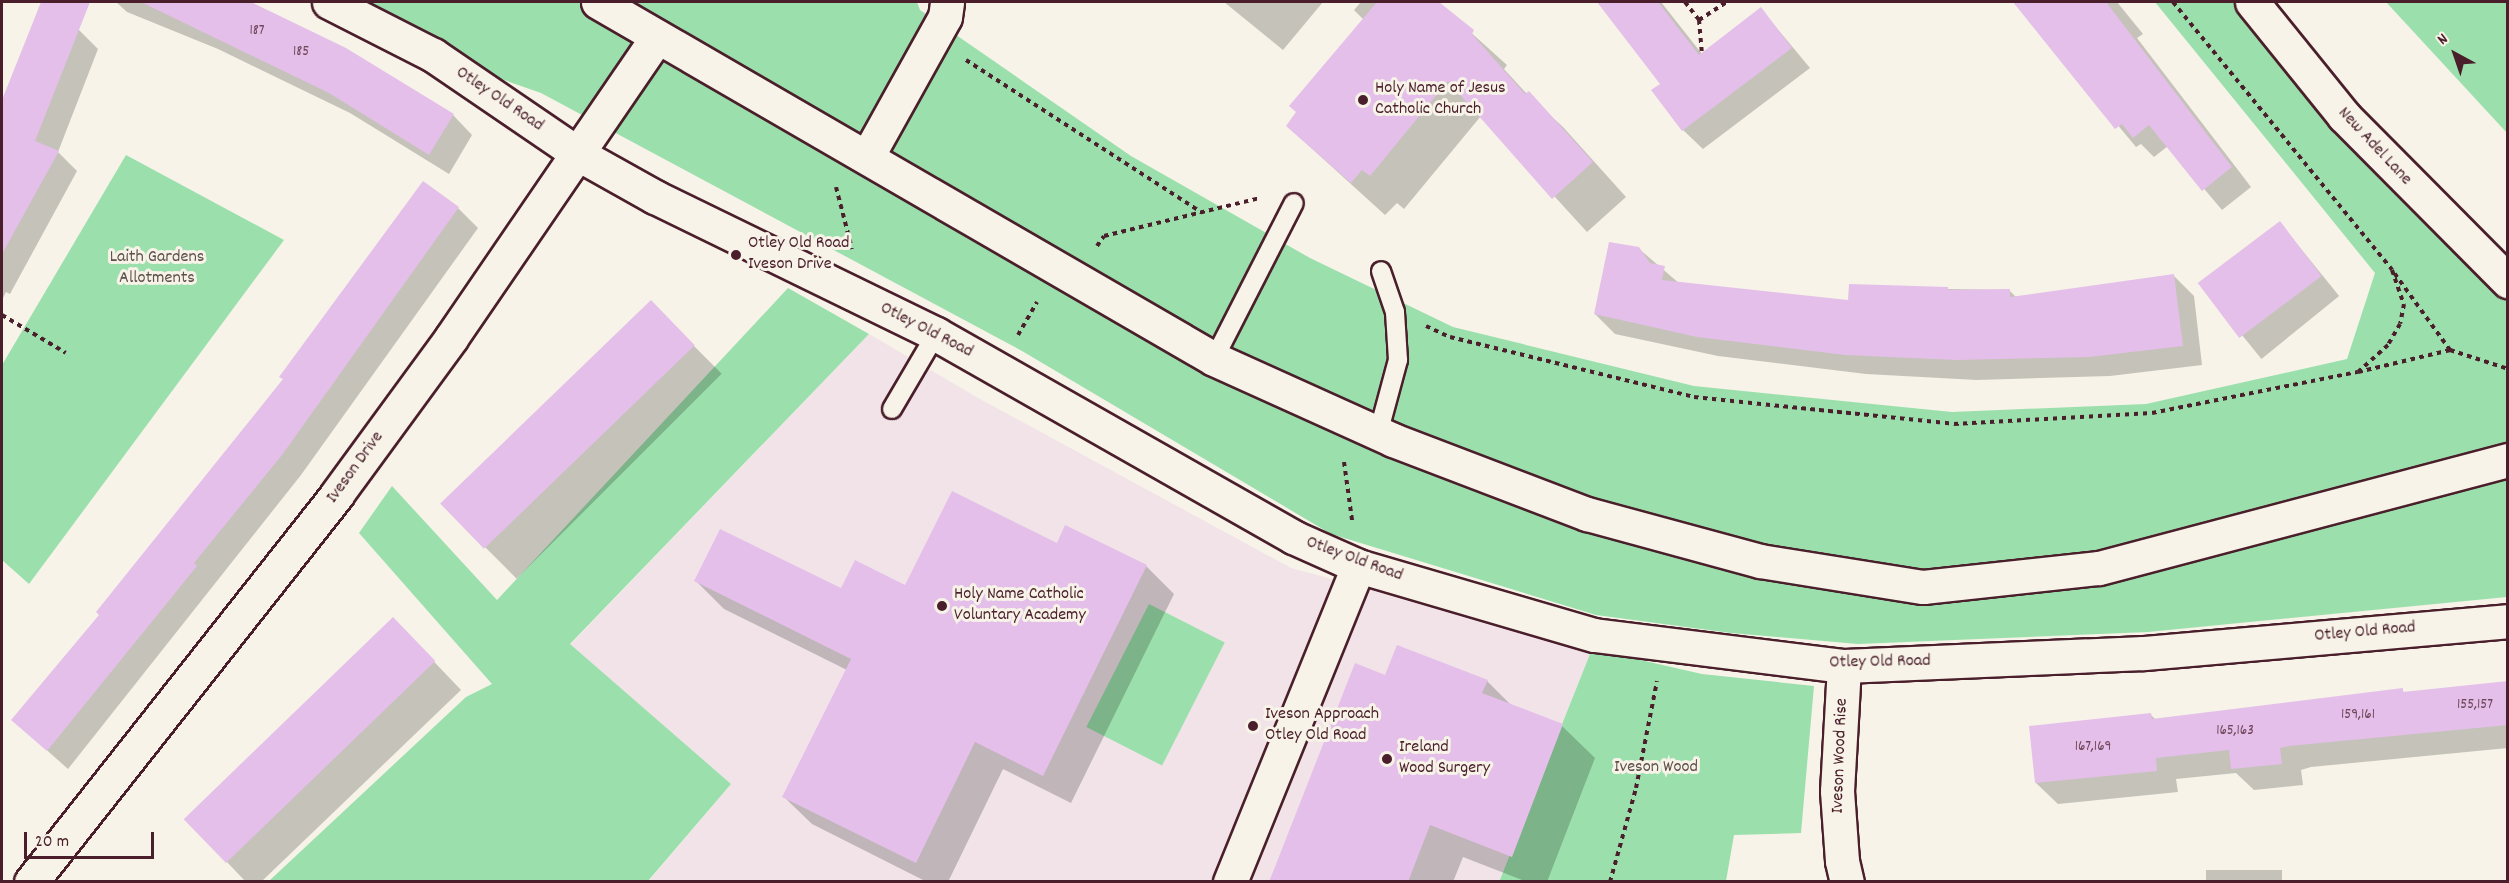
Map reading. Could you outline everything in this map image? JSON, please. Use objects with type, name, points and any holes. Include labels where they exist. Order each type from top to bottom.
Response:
[{"type":"street","name":"Otley Old Road","points":[[329,2],[433,56],[578,153],[742,242],[936,334],[1293,537],[1358,566],[1594,635],[1844,666],[2144,653],[2508,621]]},
{"type":"street","points":[[598,2],[1214,359],[1378,434],[1587,514],[1760,561],[1923,588],[2099,568],[2508,460]]},
{"type":"street","points":[[867,157],[945,17],[946,2]]},
{"type":"street","name":"New Adel Lane","points":[[2252,2],[2344,116],[2508,281]]},
{"type":"street","name":"Iveson Drive","points":[[31,882],[337,494],[578,153],[657,37]]},
{"type":"street","points":[[1230,882],[1358,566]]},
{"type":"street","name":"Iveson Wood Rise","points":[[1844,666],[1837,791],[1842,861],[1847,882]]},
{"type":"lane","points":[[1214,359],[1294,203]]},
{"type":"lane","points":[[1378,434],[1398,360],[1395,312],[1381,271]]},
{"type":"lane","points":[[892,409],[936,334]]},
{"type":"path","points":[[1685,2],[1699,20],[1702,52]]},
{"type":"path","points":[[1699,20],[1726,2]]},
{"type":"path","points":[[2173,2],[2392,270],[2450,350]]},
{"type":"path","points":[[933,39],[1202,212]]},
{"type":"path","points":[[821,131],[865,300]]},
{"type":"path","points":[[2358,372],[2388,345],[2400,324],[2404,304],[2392,270]]},
{"type":"path","points":[[1395,312],[1450,337],[1694,397],[1954,424],[2152,413],[2358,372],[2450,350],[2508,369]]},
{"type":"path","points":[[2,315],[66,353]]},
{"type":"path","points":[[1338,416],[1358,566]]},
{"type":"path","points":[[1610,882],[1636,788],[1664,644]]},
{"type":"shaded area","name":"Holy Name Catholic Voluntary Academy","points":[[869,334],[980,399],[1291,568],[1592,649],[1499,881],[648,882],[731,784],[570,645]]},
{"type":"green space","points":[[329,2],[917,2],[920,10],[1131,156],[1310,258],[1453,327],[1694,386],[1952,412],[2146,404],[2347,359],[2375,273],[2155,2],[2252,2],[2442,219],[2507,302],[2507,597],[2148,632],[1858,644],[1731,633],[1596,615],[1331,534],[1022,351],[541,93],[433,55]]},
{"type":"green space","points":[[2386,2],[2507,2],[2507,133]]},
{"type":"green space","name":"Laith Gardens Allotments","points":[[126,155],[284,240],[29,584],[2,560],[2,365]]},
{"type":"green space","points":[[788,288],[869,334],[570,644],[731,784],[648,881],[269,881],[466,697],[492,684],[359,533],[392,486],[497,600]]},
{"type":"green space","points":[[1149,604],[1225,643],[1162,766],[1086,727]]},
{"type":"green space","name":"Iveson Wood","points":[[1592,649],[1702,674],[1814,686],[1801,833],[1734,835],[1726,881],[1499,882]]},
{"type":"building","points":[[41,2],[90,2],[35,141],[59,151],[2,254],[2,100]]},
{"type":"building","points":[[141,2],[251,2],[346,48],[454,114],[429,155],[329,93]]},
{"type":"building","name":"Holy Name of Jesus Catholic Church","points":[[1377,2],[1439,2],[1474,30],[1472,34],[1525,94],[1529,91],[1593,162],[1552,199],[1448,81],[1370,176],[1362,170],[1351,183],[1286,126],[1296,112],[1289,106]]},
{"type":"building","points":[[1597,2],[1658,2],[1699,55],[1761,7],[1792,48],[1682,131],[1651,90],[1660,84]]},
{"type":"building","points":[[2013,2],[2106,2],[2232,167],[2202,191],[2149,125],[2133,138],[2122,124],[2115,129]]},
{"type":"building","points":[[423,181],[459,207],[282,455],[194,563],[197,566],[47,751],[11,720],[99,615],[96,612],[283,379],[279,377]]},
{"type":"building","points":[[2280,221],[2322,276],[2239,338],[2198,283]]},
{"type":"building","points":[[1609,242],[1639,247],[1650,263],[1665,266],[1662,280],[1848,300],[1849,284],[1948,287],[1948,290],[2010,289],[2010,297],[2174,274],[2183,346],[2089,357],[1956,360],[1845,355],[1697,337],[1594,314]]},
{"type":"building","points":[[651,300],[695,345],[484,549],[440,504]]},
{"type":"building","points":[[952,491],[1057,543],[1065,525],[1147,565],[1043,776],[975,742],[916,863],[782,797],[851,659],[694,581],[720,529],[841,588],[855,560],[905,585]]},
{"type":"building","points":[[393,617],[435,661],[226,863],[184,819]]},
{"type":"building","name":"Ireland Wood Surgery","points":[[1397,645],[1488,680],[1482,693],[1563,724],[1512,857],[1430,825],[1408,882],[1269,882],[1355,663],[1385,675]]},
{"type":"building","points":[[2508,681],[2508,725],[2289,746],[2280,748],[2282,764],[2231,769],[2229,750],[2156,758],[2157,771],[2035,783],[2029,726],[2151,713],[2152,719],[2403,688],[2403,692]]},
{"type":"place","name":"Holy Name of Jesus Catholic Church","points":[[1363,100]]},
{"type":"place","name":"Otley Old Road Iveson Drive","points":[[736,255]]},
{"type":"place","name":"Holy Name Catholic Voluntary Academy","points":[[942,606]]},
{"type":"place","name":"Iveson Approach Otley Old Road","points":[[1253,726]]},
{"type":"place","name":"Ireland Wood Surgery","points":[[1387,759]]}]
